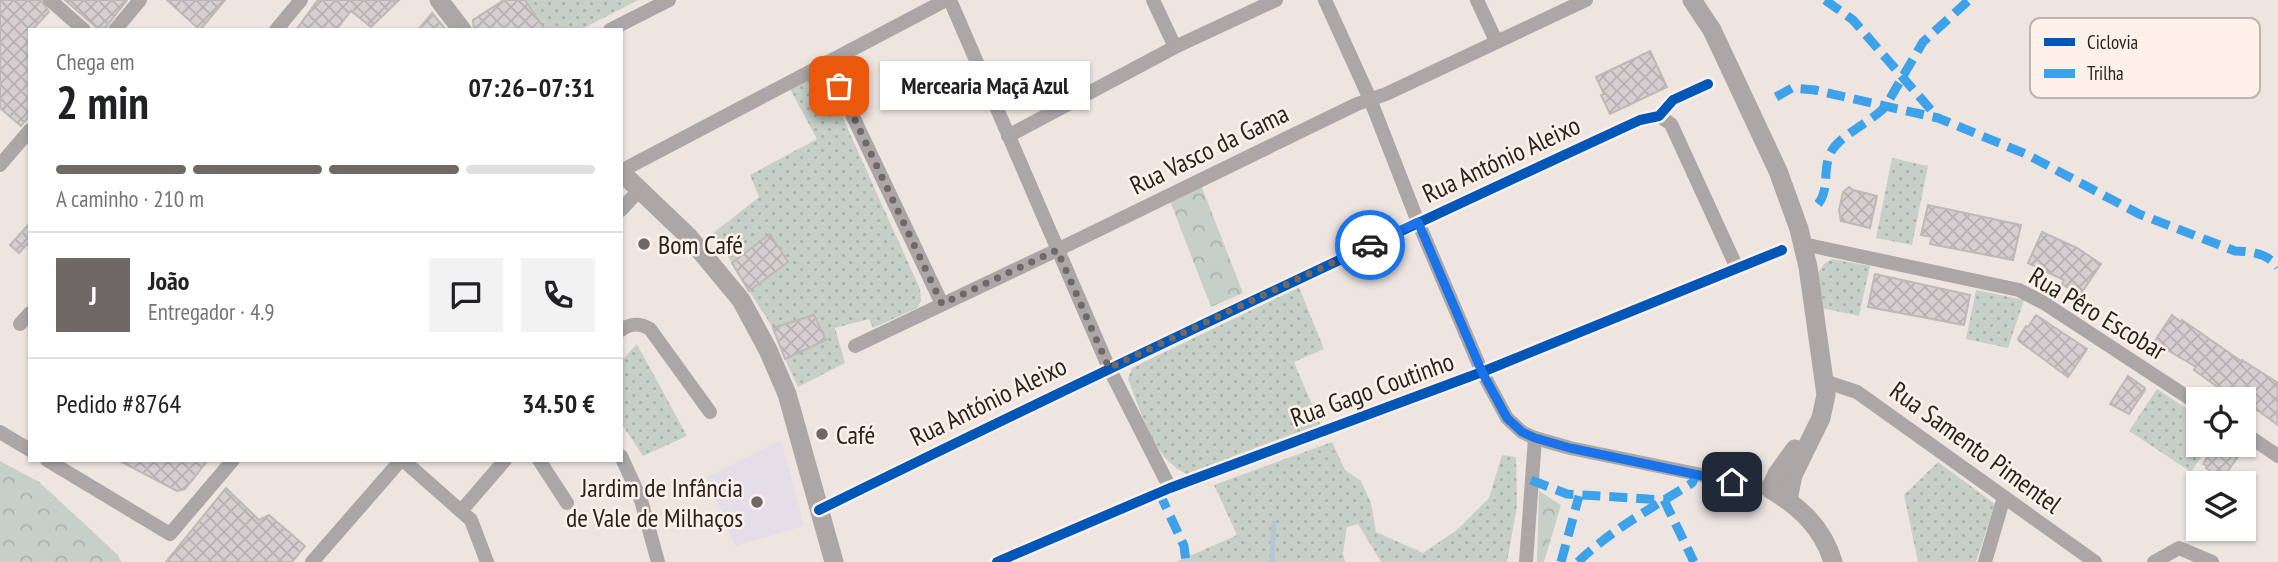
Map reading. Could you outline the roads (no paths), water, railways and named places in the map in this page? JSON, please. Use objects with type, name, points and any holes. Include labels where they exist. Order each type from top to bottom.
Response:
[{"type":"street","points":[[50,0],[82,28]]},
{"type":"street","points":[[117,28],[140,0]]},
{"type":"street","points":[[278,28],[301,0]]},
{"type":"street","points":[[439,0],[460,28]]},
{"type":"street","points":[[614,28],[669,0]]},
{"type":"street","points":[[623,171],[948,0],[1109,368],[1170,488]]},
{"type":"street","points":[[1153,0],[1175,47]]},
{"type":"street","points":[[1008,136],[1175,47],[1276,0]]},
{"type":"street","points":[[1325,0],[1370,99],[1418,222],[1482,372],[1507,418],[1522,432],[1535,438],[1605,456],[1770,489],[1788,500],[1813,523],[1833,562]]},
{"type":"street","points":[[1477,0],[1496,41]]},
{"type":"street","name":"Rua Vasco da Gama","points":[[855,346],[1370,99],[1587,0]]},
{"type":"street","points":[[1692,0],[1712,30],[1779,171],[1803,244],[1824,381],[1824,407],[1793,475],[1788,500]]},
{"type":"street","points":[[827,62],[942,304]]},
{"type":"street","name":"Rua António Aleixo","points":[[819,510],[1109,368],[1418,222],[1640,120],[1659,116],[1673,100],[1708,84]]},
{"type":"street","points":[[1659,116],[1671,124],[1737,268]]},
{"type":"street","points":[[0,166],[28,132]]},
{"type":"street","points":[[623,174],[688,236],[741,300],[768,349],[787,394],[834,562]]},
{"type":"street","points":[[623,207],[640,188]]},
{"type":"street","name":"Rua Pêro Escobar","points":[[1803,244],[2019,290],[2044,303],[2186,396]]},
{"type":"street","name":"Rua Gago Coutinho","points":[[997,562],[1170,488],[1482,372],[1782,250]]},
{"type":"street","points":[[623,329],[633,324],[642,324],[650,329],[710,412]]},
{"type":"street","name":"Rua Samento Pimentel","points":[[1824,381],[1857,392],[2095,562]]},
{"type":"street","points":[[1770,489],[1790,454],[1815,428]]},
{"type":"street","points":[[0,432],[28,449]]},
{"type":"street","points":[[1526,562],[1535,438]]},
{"type":"street","points":[[2256,441],[2278,456]]},
{"type":"street","points":[[623,460],[641,500],[658,562]]},
{"type":"street","points":[[50,462],[170,534],[231,462]]},
{"type":"street","points":[[312,562],[400,462]]},
{"type":"street","points":[[404,462],[471,520],[486,562]]},
{"type":"street","points":[[461,511],[503,462]]},
{"type":"street","points":[[540,462],[567,503]]},
{"type":"street","points":[[1985,562],[2004,496]]},
{"type":"street","points":[[2154,562],[2179,548],[2212,562]]},
{"type":"waterway","points":[[1272,562],[1274,523]]},
{"type":"place","name":"Mercearia Maçã Azul","points":[[839,86]]},
{"type":"place","name":"Bom Café","points":[[644,244]]},
{"type":"place","name":"Café","points":[[822,434]]},
{"type":"place","name":"Jardim de Infância de Vale de Milhaços","points":[[757,502]]}]
